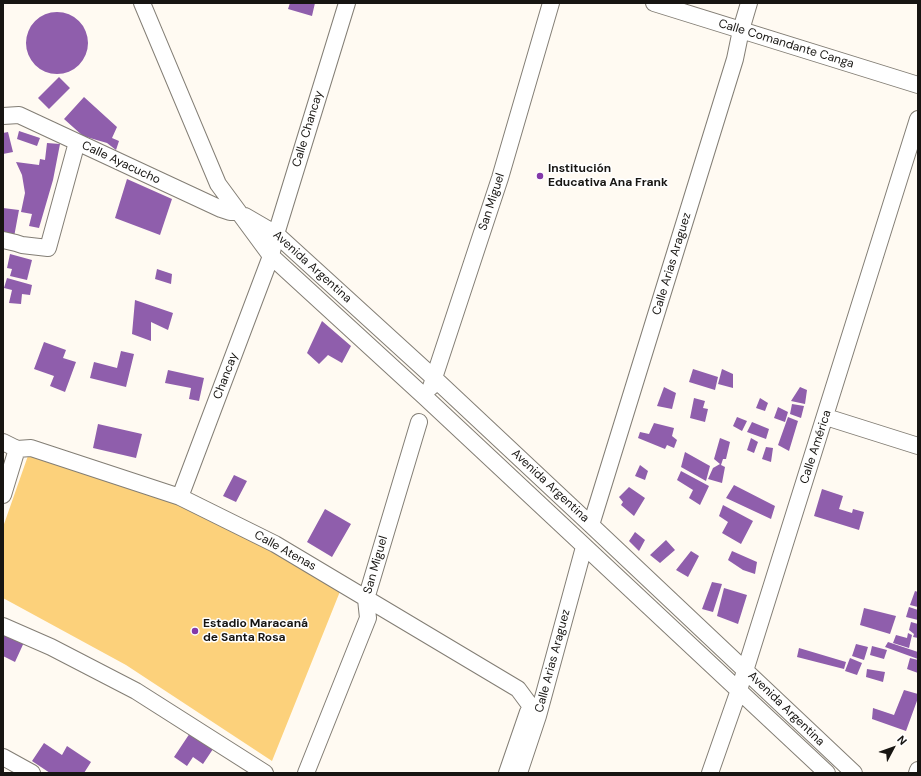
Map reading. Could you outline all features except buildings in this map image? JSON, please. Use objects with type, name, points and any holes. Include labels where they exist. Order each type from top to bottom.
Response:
[{"type":"street","name":"Avenida Argentina","points":[[142,3],[218,184],[271,256],[426,398],[827,773]]},
{"type":"street","name":"Calle Chancay","points":[[271,256],[276,234],[347,3]]},
{"type":"street","name":"San Miguel","points":[[426,398],[434,378],[500,178],[551,3]]},
{"type":"street","name":"Calle Comandante Canga","points":[[654,3],[918,85]]},
{"type":"street","name":"Calle Arias Araguez","points":[[591,524],[735,59],[741,30],[749,3]]},
{"type":"street","name":"Calle Ayacucho","points":[[3,116],[19,115],[221,209],[230,212],[238,212]]},
{"type":"street","name":"Calle América","points":[[710,773],[739,690],[826,417],[918,119]]},
{"type":"street","points":[[3,240],[16,242],[22,245],[48,248],[77,142]]},
{"type":"street","name":"Avenida Argentina","points":[[238,212],[276,234],[591,524],[854,773]]},
{"type":"street","name":"Chancay","points":[[180,497],[271,256]]},
{"type":"street","points":[[826,417],[918,446]]},
{"type":"street","name":"San Miguel","points":[[306,773],[368,618],[366,599],[419,422]]},
{"type":"street","points":[[3,494],[10,446]]},
{"type":"street","name":"Calle Atenas","points":[[10,446],[31,448],[180,497],[275,544],[518,689],[535,710]]},
{"type":"street","name":"Calle Arias Araguez","points":[[520,773],[535,710],[584,547]]},
{"type":"street","points":[[3,626],[51,647],[136,691],[266,773]]},
{"type":"street","points":[[507,773],[535,710]]},
{"type":"street","points":[[3,756],[32,773]]},
{"type":"shaded area","name":"Estadio Maracaná de Santa Rosa","points":[[30,450],[180,503],[341,589],[272,761],[126,665],[3,598],[3,527]]},
{"type":"place","name":"Institución Educativa Ana Frank","points":[[540,176]]},
{"type":"place","name":"Estadio Maracaná de Santa Rosa","points":[[195,631]]}]
